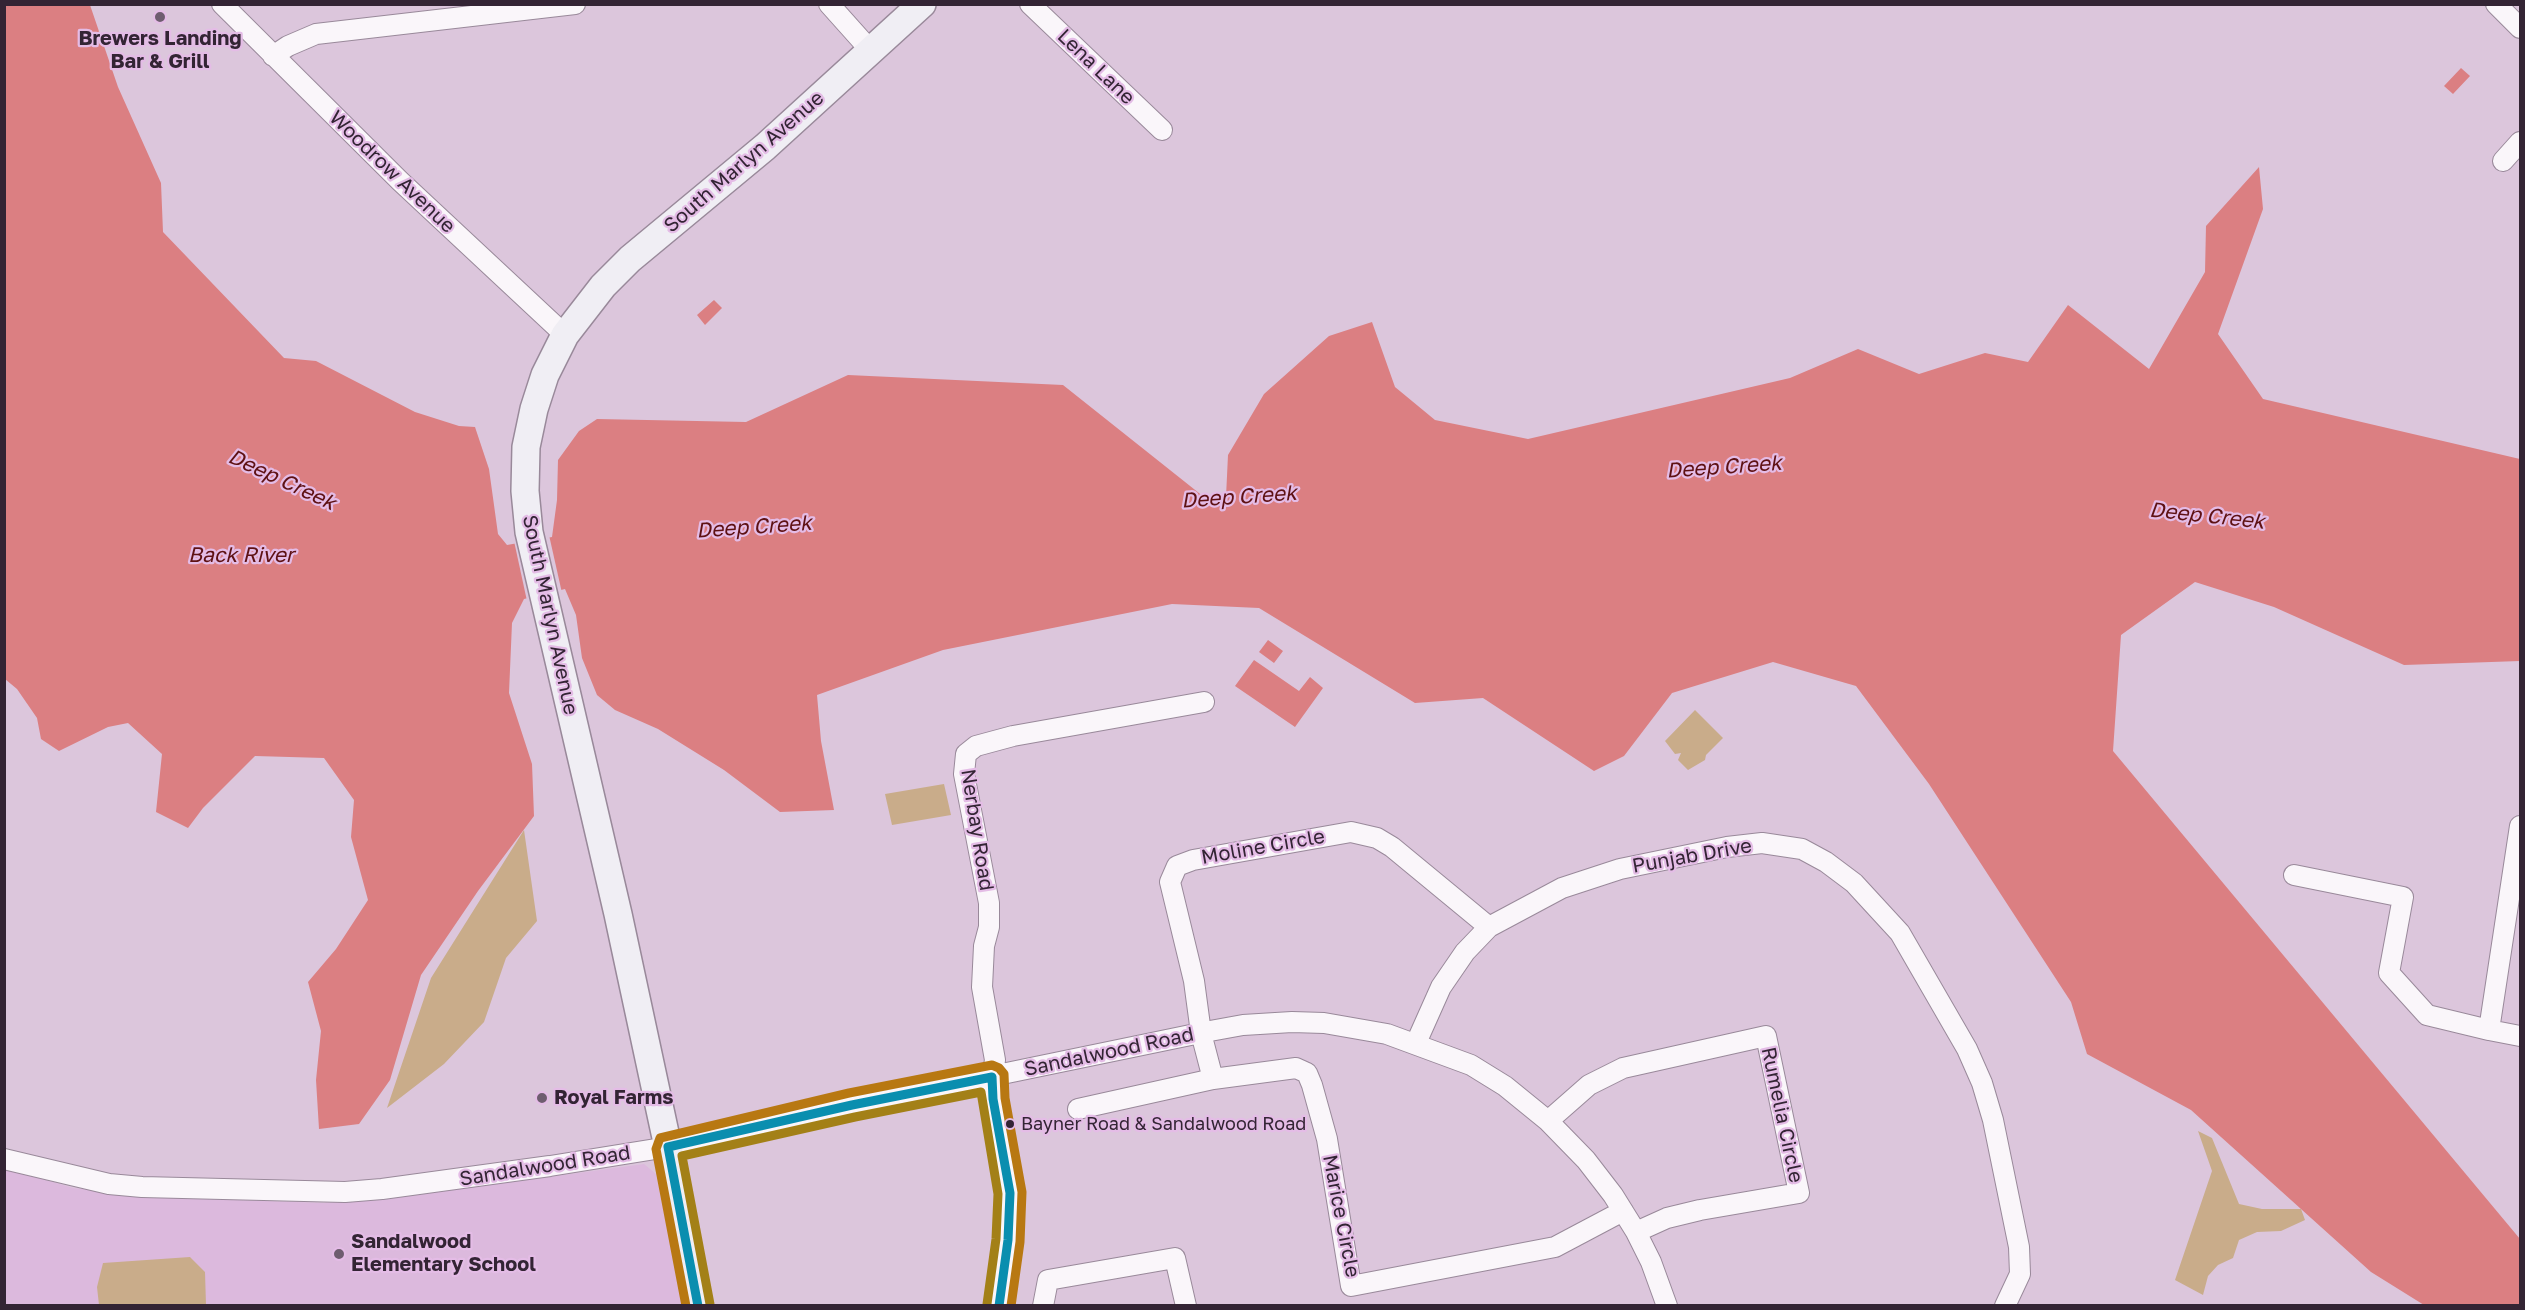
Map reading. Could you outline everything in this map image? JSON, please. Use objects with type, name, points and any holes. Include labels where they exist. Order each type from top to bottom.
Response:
[{"type":"street","name":"Woodrow Avenue","points":[[222,4],[400,181],[565,335]]},
{"type":"street","points":[[273,56],[288,46],[316,34],[575,4]]},
{"type":"street","points":[[829,4],[871,51]]},
{"type":"street","name":"South Marlyn Avenue","points":[[698,1305],[668,1147],[620,925],[529,532],[525,491],[526,447],[542,387],[565,335],[603,286],[630,259],[765,147],[922,4]]},
{"type":"street","name":"Lena Lane","points":[[1030,4],[1162,130]]},
{"type":"street","points":[[2496,4],[2520,28]]},
{"type":"street","points":[[2503,161],[2520,142]]},
{"type":"street","name":"Nerbay Road","points":[[992,1077],[995,1060],[982,987],[984,946],[989,927],[989,903],[963,774],[966,754],[976,746],[1005,738],[1204,702]]},
{"type":"street","points":[[2489,1030],[2520,826]]},
{"type":"street","name":"Moline Circle","points":[[1201,1033],[1194,981],[1170,882],[1178,866],[1193,860],[1351,832],[1377,838],[1392,847],[1489,927]]},
{"type":"street","name":"Punjab Drive","points":[[1416,1043],[1441,987],[1465,952],[1489,927],[1562,888],[1620,869],[1726,847],[1762,843],[1795,848],[1826,862],[1854,883],[1900,933],[1967,1049],[1982,1083],[1993,1120],[2019,1247],[2020,1274],[2005,1305]]},
{"type":"street","points":[[2294,875],[2403,897],[2389,973],[2427,1015],[2520,1036]]},
{"type":"street","name":"Sandalwood Road","points":[[4,1159],[109,1184],[240,1191],[345,1192],[439,1182],[668,1147],[852,1105],[1243,1025],[1324,1023],[1363,1029],[1416,1043],[1471,1065],[1505,1086],[1548,1121],[1586,1160],[1623,1211],[1651,1262],[1667,1305]]},
{"type":"street","points":[[1201,1033],[1213,1079]]},
{"type":"street","name":"Rumelia Circle","points":[[1548,1121],[1588,1084],[1623,1068],[1766,1036],[1799,1193],[1667,1218],[1636,1232]]},
{"type":"street","name":"Marice Circle","points":[[1078,1109],[1213,1079],[1296,1068],[1307,1073],[1327,1139],[1352,1286],[1555,1247],[1623,1211]]},
{"type":"street","points":[[992,1077],[993,1099],[1010,1193],[1008,1240],[999,1305]]},
{"type":"street","points":[[1043,1305],[1048,1280],[1175,1258],[1186,1305]]},
{"type":"shaded area","points":[[1695,710],[1723,738],[1706,755],[1705,760],[1688,770],[1678,760],[1681,753],[1675,754],[1665,741]]},
{"type":"shaded area","points":[[944,784],[951,815],[892,825],[885,794]]},
{"type":"shaded area","points":[[524,830],[537,921],[506,958],[484,1022],[444,1064],[387,1108],[431,978]]},
{"type":"shaded area","points":[[2198,1131],[2212,1138],[2239,1204],[2262,1209],[2301,1209],[2305,1220],[2281,1231],[2257,1232],[2239,1240],[2233,1258],[2218,1265],[2208,1276],[2203,1295],[2175,1280],[2212,1171]]},
{"type":"shaded area","name":"Sandalwood Elementary School","points":[[644,1164],[656,1174],[683,1305],[5,1305],[4,1168],[73,1188],[151,1197],[323,1203],[381,1200]]},
{"type":"shaded area","points":[[190,1257],[205,1272],[206,1305],[99,1305],[97,1287],[103,1263]]},
{"type":"water","name":"Back River","points":[[5,5],[90,5],[118,87],[161,183],[163,232],[284,358],[316,361],[415,412],[459,426],[475,427],[489,469],[498,534],[507,545],[552,537],[557,500],[558,460],[579,431],[597,419],[746,422],[848,375],[1063,385],[1214,505],[1226,497],[1228,455],[1264,394],[1329,336],[1372,322],[1395,387],[1435,420],[1528,439],[1790,378],[1858,349],[1919,374],[1985,353],[2028,362],[2068,305],[2149,369],[2205,272],[2206,226],[2259,167],[2263,209],[2218,334],[2263,399],[2520,459],[2520,661],[2404,665],[2274,607],[2195,582],[2121,635],[2113,751],[2520,1239],[2520,1305],[2424,1305],[2371,1272],[2191,1110],[2087,1054],[2071,1002],[1929,784],[1856,686],[1773,662],[1672,693],[1624,756],[1594,771],[1483,698],[1415,703],[1259,608],[1172,604],[943,650],[817,695],[821,741],[834,810],[780,812],[724,770],[658,729],[615,710],[597,695],[582,658],[576,615],[565,589],[524,599],[512,623],[509,693],[532,764],[534,816],[478,891],[421,975],[390,1080],[359,1124],[319,1129],[316,1080],[321,1031],[308,982],[336,949],[368,900],[351,837],[354,800],[324,758],[255,756],[203,808],[188,828],[156,812],[162,754],[128,723],[108,727],[59,751],[41,739],[37,718],[17,689],[5,679]]},
{"type":"water","points":[[2461,68],[2470,76],[2453,94],[2444,86]]},
{"type":"water","points":[[714,300],[722,308],[705,325],[697,315]]},
{"type":"water","points":[[1268,640],[1283,651],[1274,663],[1259,652]]},
{"type":"water","points":[[1254,660],[1299,691],[1310,677],[1323,688],[1295,727],[1235,686]]},
{"type":"pier","points":[[549,535],[562,593],[527,601],[514,541]]},
{"type":"transit line","points":[[686,1306],[656,1149],[660,1138],[849,1093],[992,1065],[1004,1074],[1005,1098],[1022,1192],[1020,1242],[1011,1306]]},
{"type":"transit line","points":[[698,1306],[668,1147],[852,1105],[992,1077],[993,1099],[1010,1193],[1008,1240],[999,1306]]},
{"type":"transit line","points":[[710,1304],[682,1156],[855,1117],[981,1092],[998,1194],[996,1239],[987,1304]]},
{"type":"place","name":"Brewers Landing Bar & Grill","points":[[160,17]]},
{"type":"place","name":"Royal Farms","points":[[542,1098]]},
{"type":"place","name":"Bayner Road & Sandalwood Road","points":[[1010,1124]]},
{"type":"place","name":"Sandalwood Elementary School","points":[[339,1254]]},
{"type":"water label","name":"Deep Creek","points":[[1724,467]]},
{"type":"water label","name":"Deep Creek","points":[[282,480]]},
{"type":"water label","name":"Deep Creek","points":[[1239,497]]},
{"type":"water label","name":"Deep Creek","points":[[2207,516]]},
{"type":"water label","name":"Deep Creek","points":[[754,527]]}]
